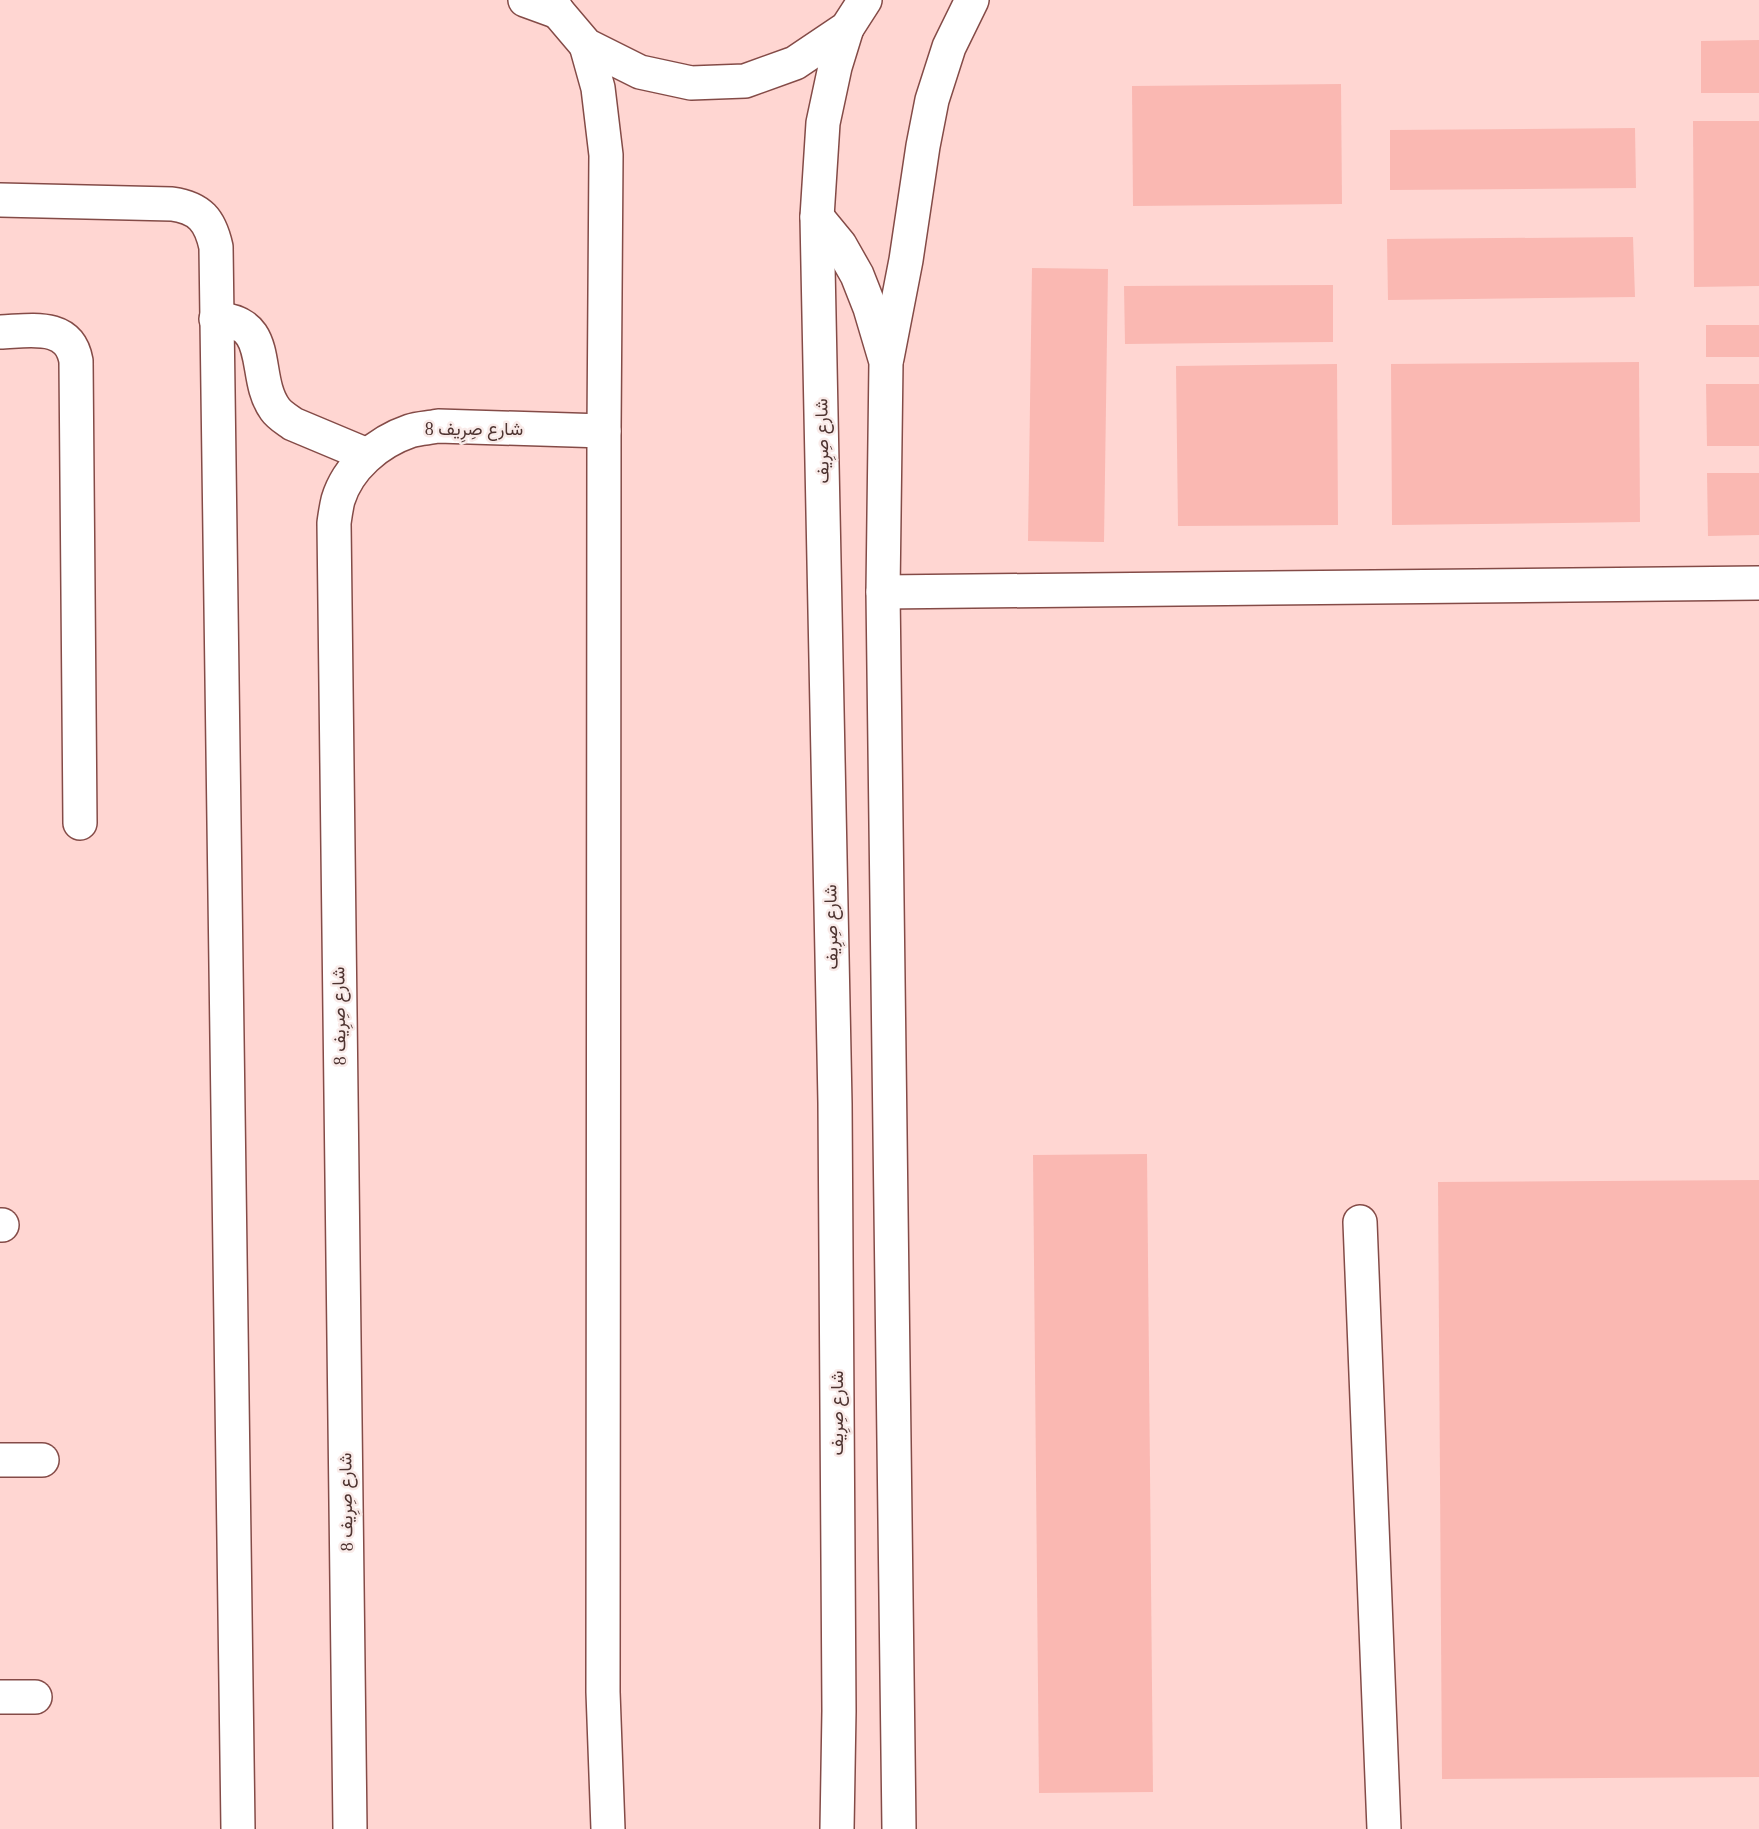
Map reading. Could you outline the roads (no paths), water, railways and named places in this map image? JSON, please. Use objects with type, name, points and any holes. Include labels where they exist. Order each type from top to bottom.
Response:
[{"type":"main road","points":[[525,0],[555,6],[586,45],[598,88],[606,154],[603,1692],[608,1829]]},
{"type":"main road","points":[[586,45],[640,72],[692,84],[745,81],[795,63],[847,27],[865,0]]},
{"type":"main road","points":[[899,1829],[883,592],[886,362],[898,305],[932,100],[949,46],[972,0]]},
{"type":"main road","name":"شارع صِرِيف","points":[[837,1829],[839,1699],[835,1115],[817,217],[823,123],[834,67],[847,27]]},
{"type":"main road","points":[[0,200],[186,206],[198,212],[207,222],[216,247],[238,1829]]},
{"type":"main road","points":[[817,217],[840,245],[857,275],[870,308],[886,362]]},
{"type":"main road","points":[[216,320],[228,320],[239,324],[255,340],[269,398],[282,417],[293,424],[367,455]]},
{"type":"main road","points":[[0,332],[51,332],[61,335],[74,351],[80,823]]},
{"type":"main road","name":"شارع صِرِيف 8","points":[[350,1829],[334,523],[339,498],[351,474],[367,455],[388,440],[412,430],[438,426],[604,431]]},
{"type":"main road","points":[[883,592],[1759,583]]},
{"type":"main road","points":[[1360,1222],[1384,1829]]},
{"type":"main road","points":[[0,1460],[42,1460]]},
{"type":"main road","points":[[0,1697],[35,1697]]}]
